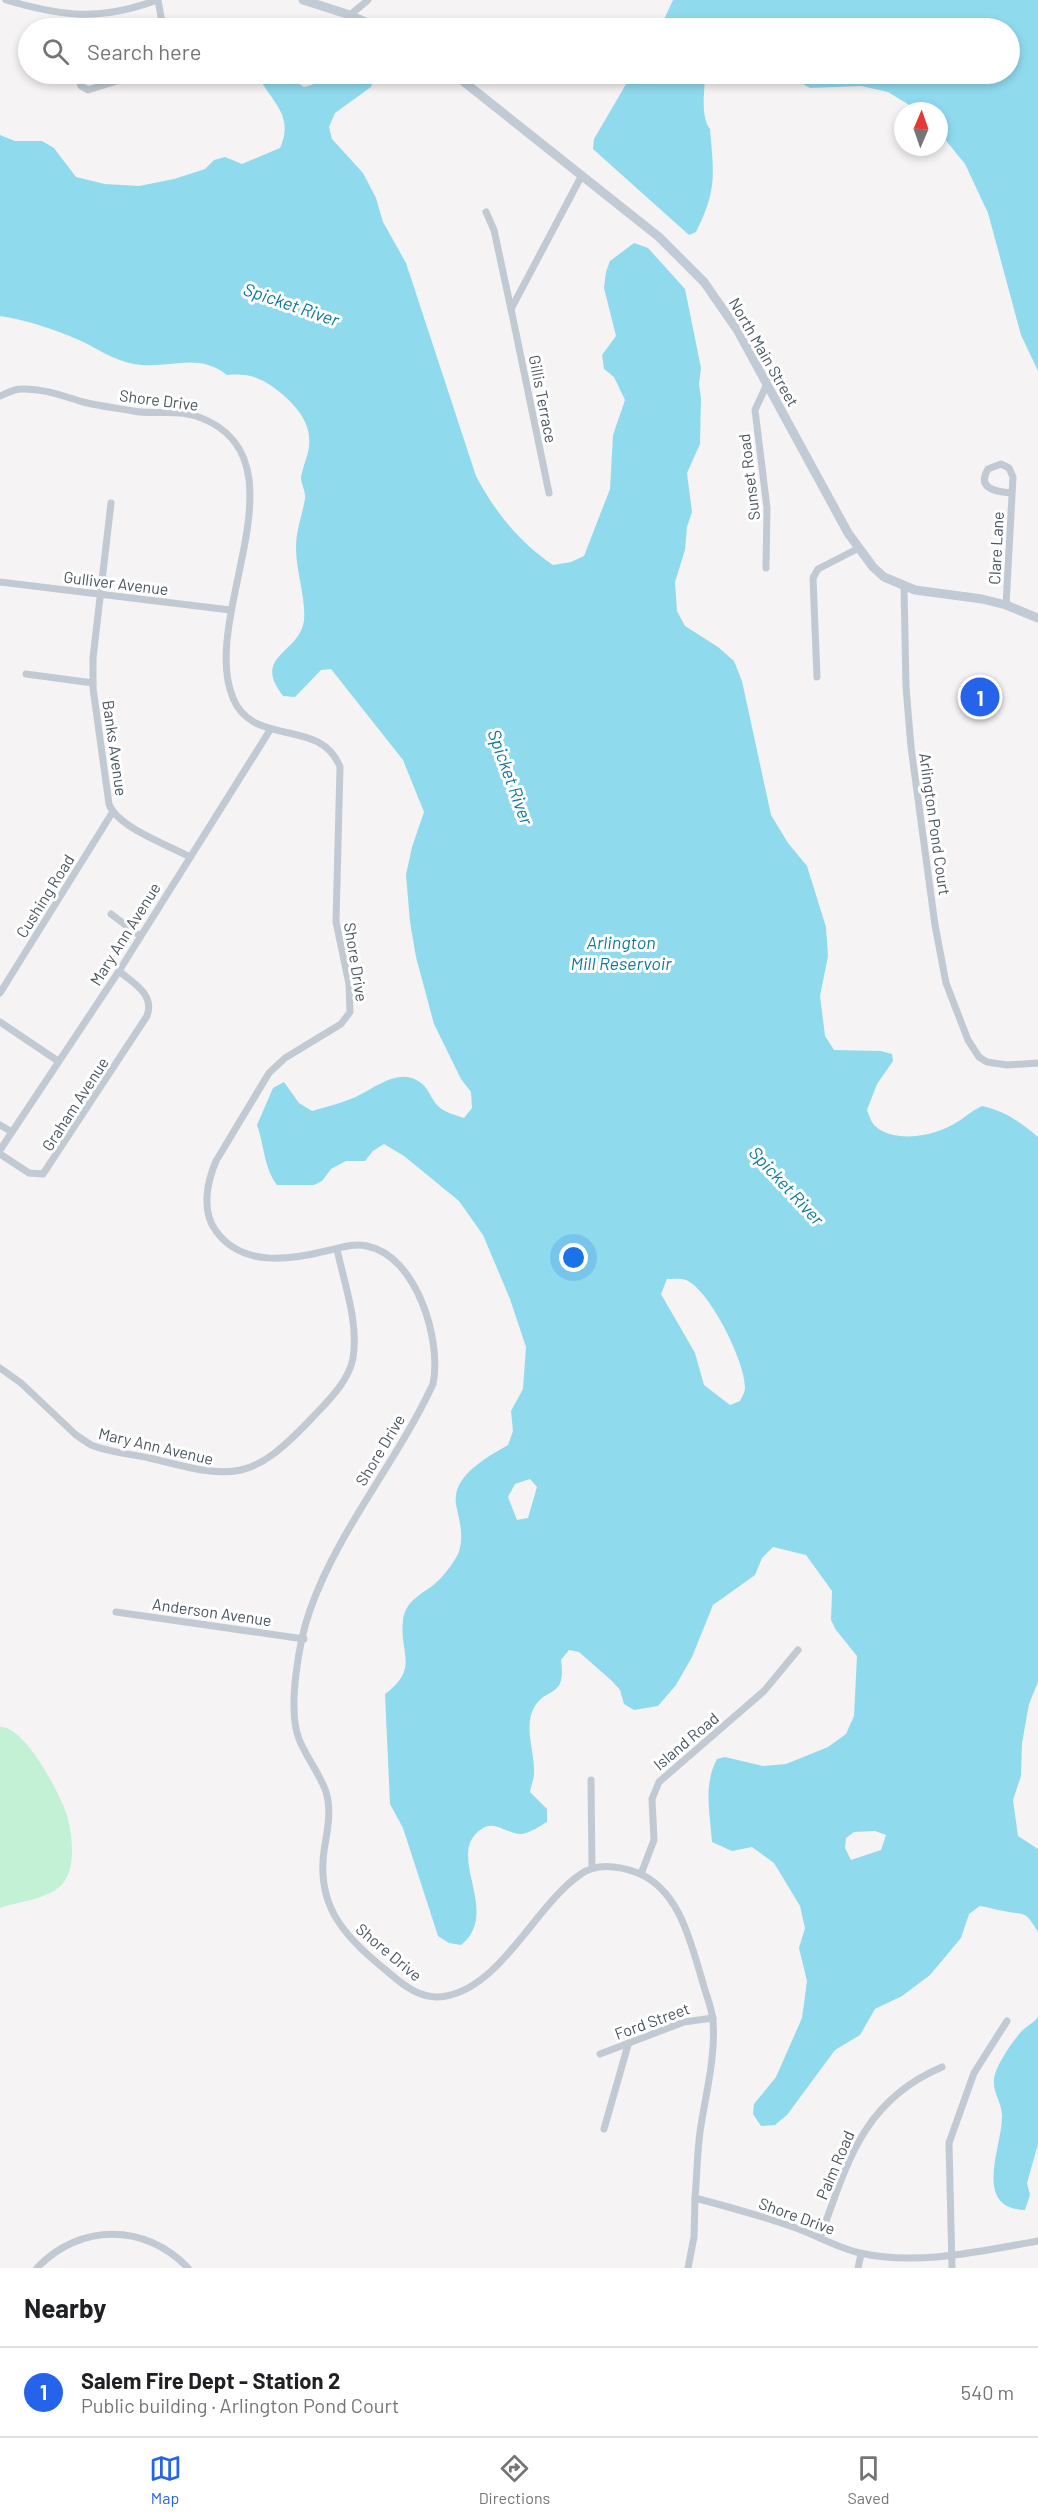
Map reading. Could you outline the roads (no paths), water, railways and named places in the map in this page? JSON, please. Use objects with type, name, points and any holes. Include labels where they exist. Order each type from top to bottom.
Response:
[{"type":"street","points":[[6,0],[62,15],[82,16],[123,11],[157,0],[161,18]]},
{"type":"street","points":[[303,0],[357,18]]},
{"type":"street","points":[[350,15],[368,0]]},
{"type":"street","points":[[81,84],[84,89],[92,90],[107,84]]},
{"type":"street","name":"North Main Street","points":[[467,84],[659,237],[704,282],[738,331],[857,549],[884,577],[904,587],[1006,604],[1038,618]]},
{"type":"street","points":[[511,309],[582,175]]},
{"type":"street","name":"Gillis Terrace","points":[[486,213],[494,230],[549,494]]},
{"type":"street","name":"Sunset Road","points":[[766,568],[769,538],[767,508],[755,410],[767,384]]},
{"type":"street","name":"Shore Drive","points":[[0,396],[18,388],[38,389],[144,414],[194,415],[229,435],[241,450],[248,469],[250,489],[246,539],[230,610],[226,667],[232,696],[241,714],[256,725],[304,736],[324,744],[332,750],[340,767],[336,922],[350,984],[351,1005],[348,1017],[269,1072],[216,1161],[208,1191],[208,1213],[211,1224],[219,1235],[232,1246],[252,1255],[284,1259],[353,1245],[374,1248],[388,1255],[404,1270],[417,1291],[427,1318],[435,1355],[435,1375],[430,1392],[337,1550],[310,1612],[292,1701],[293,1720],[299,1739],[326,1792],[329,1811],[322,1870],[324,1891],[331,1910],[354,1944],[406,1988],[424,1995],[445,1997],[464,1990],[496,1965],[568,1884],[592,1868]]},
{"type":"street","name":"Clare Lane","points":[[1006,604],[1013,477],[1009,468],[996,464],[988,469],[984,477],[990,490],[1012,493]]},
{"type":"street","name":"Banks Avenue","points":[[111,503],[93,682],[107,796],[112,813],[124,823],[190,856]]},
{"type":"street","points":[[817,677],[813,578],[818,569],[857,549]]},
{"type":"street","name":"Gulliver Avenue","points":[[0,582],[230,610]]},
{"type":"street","name":"Arlington Pond Court","points":[[904,587],[908,717],[936,935],[946,984],[956,1012],[979,1057],[987,1062],[1007,1065],[1038,1063]]},
{"type":"street","points":[[26,674],[93,682]]},
{"type":"street","name":"Mary Ann Avenue","points":[[0,1152],[118,971],[270,730]]},
{"type":"street","name":"Cushing Road","points":[[0,993],[112,813]]},
{"type":"street","points":[[111,914],[140,936]]},
{"type":"street","name":"Graham Avenue","points":[[0,1152],[34,1175],[39,1176],[47,1170],[147,1016],[150,1004],[145,993],[118,971]]},
{"type":"street","points":[[0,1022],[58,1062]]},
{"type":"street","points":[[0,1125],[12,1132]]},
{"type":"street","name":"Mary Ann Avenue","points":[[0,1368],[21,1383],[75,1436],[91,1445],[203,1472],[223,1474],[240,1471],[269,1456],[301,1429],[337,1389],[350,1368],[353,1347],[351,1317],[337,1249]]},
{"type":"street","name":"Anderson Avenue","points":[[116,1612],[304,1639]]},
{"type":"street","name":"Island Road","points":[[641,1874],[654,1840],[652,1799],[658,1782],[764,1691],[798,1650]]},
{"type":"street","points":[[591,1780],[592,1868],[603,1865],[641,1874],[668,1896],[684,1923],[713,2018],[713,2040],[699,2136],[694,2237],[688,2268]]},
{"type":"street","name":"Ford Street","points":[[600,2054],[684,2022],[713,2018]]},
{"type":"street","points":[[952,2268],[949,2143],[974,2073],[1007,2021]]},
{"type":"street","points":[[604,2128],[628,2045]]},
{"type":"street","name":"Palm Road","points":[[820,2238],[851,2154],[869,2121],[905,2088],[942,2067]]},
{"type":"street","name":"Shore Drive","points":[[695,2198],[773,2220],[861,2254],[904,2257],[952,2255],[1038,2241]]},
{"type":"street","points":[[37,2268],[52,2254],[71,2243],[91,2236],[113,2233],[135,2236],[156,2243],[188,2268]]},
{"type":"street","points":[[858,2268],[861,2254]]},
{"type":"water","points":[[673,0],[1038,0],[1038,371],[1021,335],[988,213],[965,164],[948,143],[948,102],[904,102],[888,92],[861,86],[810,88],[803,84],[1020,84],[1020,18],[665,18]]},
{"type":"water","name":"Arlington Mill Reservoir","points":[[263,84],[299,84],[304,87],[313,84],[372,84],[335,113],[329,127],[332,139],[363,173],[376,198],[383,222],[406,263],[476,476],[491,502],[509,525],[529,546],[553,565],[571,562],[584,556],[610,489],[613,435],[625,400],[614,377],[604,369],[602,355],[616,336],[604,288],[610,261],[634,243],[648,248],[685,289],[701,368],[700,444],[687,473],[692,512],[687,527],[685,550],[675,582],[677,611],[685,626],[718,647],[734,661],[742,681],[771,815],[788,843],[807,866],[826,927],[828,956],[820,996],[825,1036],[834,1050],[881,1051],[892,1054],[893,1061],[877,1084],[867,1110],[874,1124],[882,1131],[900,1136],[929,1134],[951,1126],[982,1106],[1012,1118],[1038,1137],[1038,1682],[1029,1704],[1022,1743],[1021,1776],[1013,1800],[1018,1836],[1038,1849],[1038,1932],[1030,1920],[1021,1914],[980,1906],[969,1914],[961,1938],[930,1975],[902,1996],[875,2009],[860,2035],[835,2050],[787,2115],[775,2125],[761,2126],[753,2114],[754,2104],[776,2077],[802,2018],[807,1981],[799,1948],[805,1928],[800,1906],[774,1863],[752,1847],[732,1851],[712,1842],[709,1810],[710,1779],[717,1759],[725,1757],[763,1766],[786,1764],[828,1747],[846,1734],[854,1716],[857,1656],[836,1630],[831,1620],[832,1591],[806,1555],[773,1547],[762,1558],[755,1575],[713,1605],[692,1657],[676,1685],[658,1706],[634,1710],[624,1704],[620,1690],[612,1681],[579,1652],[569,1650],[561,1660],[561,1682],[557,1688],[537,1703],[530,1719],[534,1778],[530,1792],[547,1809],[547,1822],[522,1834],[488,1826],[472,1839],[468,1852],[476,1900],[476,1916],[472,1931],[461,1945],[449,1943],[438,1936],[403,1828],[390,1804],[385,1694],[396,1685],[405,1668],[403,1620],[408,1606],[439,1580],[458,1554],[461,1535],[456,1494],[460,1484],[473,1468],[508,1445],[513,1431],[511,1411],[523,1389],[526,1347],[510,1299],[483,1235],[459,1201],[404,1156],[384,1144],[373,1151],[365,1161],[346,1161],[331,1169],[322,1181],[314,1185],[277,1185],[267,1164],[257,1125],[273,1088],[284,1082],[299,1103],[312,1111],[348,1100],[393,1078],[402,1077],[410,1077],[422,1083],[438,1106],[447,1112],[464,1118],[472,1108],[471,1092],[461,1079],[434,1024],[416,957],[410,922],[406,875],[412,847],[424,812],[403,760],[331,669],[321,670],[295,697],[283,696],[275,682],[272,672],[275,663],[295,640],[304,620],[304,603],[296,548],[305,499],[301,477],[309,437],[305,421],[295,407],[271,386],[253,377],[227,375],[205,364],[134,364],[112,357],[60,332],[30,322],[0,316],[0,135],[15,141],[42,141],[54,148],[76,177],[105,184],[139,186],[174,179],[205,169],[214,160],[225,157],[242,164],[280,148],[285,128],[276,103]],"holes":[[[667,1279],[684,1279],[695,1286],[705,1297],[733,1345],[744,1377],[745,1390],[740,1401],[730,1405],[704,1385],[695,1353],[661,1294]],[[530,1479],[537,1487],[528,1518],[517,1520],[508,1497],[515,1484]],[[875,1831],[886,1835],[881,1850],[851,1860],[845,1848],[846,1838],[854,1832]]]},
{"type":"water","points":[[626,84],[705,84],[704,110],[710,129],[713,171],[708,205],[696,232],[689,235],[593,149],[594,139]]},
{"type":"water","points":[[1038,2017],[1038,2144],[1027,2183],[1030,2195],[1025,2210],[1009,2207],[999,2199],[994,2187],[995,2158],[1002,2115],[994,2078],[1001,2061],[1014,2041]]},
{"type":"place","name":"Salem Fire Dept - Station 2","points":[[980,697]]},
{"type":"water label","name":"Spicket River","points":[[291,305]]},
{"type":"water label","name":"Spicket River","points":[[510,777]]},
{"type":"water label","name":"Spicket River","points":[[786,1186]]}]
